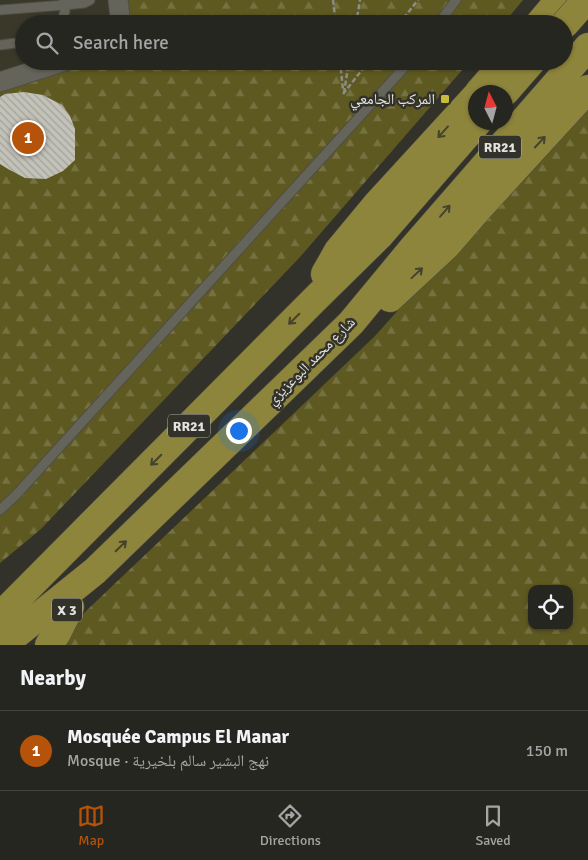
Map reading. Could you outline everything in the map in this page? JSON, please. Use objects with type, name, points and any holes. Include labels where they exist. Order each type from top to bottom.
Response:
[{"type":"highway","points":[[546,15],[559,0]]},
{"type":"highway","points":[[573,15],[586,0]]},
{"type":"highway","name":"شارع محمد البوعزيزي","points":[[573,64],[588,47]]},
{"type":"highway","points":[[485,85],[498,70]]},
{"type":"highway","points":[[511,85],[524,70]]},
{"type":"highway","name":"شارع محمد البوعزيزي","points":[[3,645],[95,571],[351,323],[413,248],[568,70]]},
{"type":"highway","points":[[351,323],[382,306],[446,246],[478,208],[588,89]]},
{"type":"highway","points":[[313,301],[324,275],[338,251],[377,204],[468,105]]},
{"type":"highway","name":"RR21","points":[[0,616],[379,236],[471,130]]},
{"type":"highway","points":[[0,591],[64,553]]},
{"type":"highway","name":"X 3","points":[[34,645],[70,607],[95,571]]},
{"type":"highway","points":[[49,645],[70,607]]},
{"type":"street","points":[[118,0],[120,15]]},
{"type":"street","points":[[0,82],[37,70]]},
{"type":"lane","points":[[0,10],[90,0]]},
{"type":"lane","points":[[445,15],[456,0]]},
{"type":"lane","points":[[65,2],[65,15]]},
{"type":"lane","points":[[0,44],[15,43]]},
{"type":"lane","points":[[0,510],[402,70]]},
{"type":"path","points":[[333,0],[335,15]]},
{"type":"path","points":[[358,15],[360,0]]},
{"type":"path","points":[[406,15],[418,0]]},
{"type":"path","points":[[341,70],[343,94]]},
{"type":"path","points":[[343,94],[347,70]]},
{"type":"path","points":[[343,94],[363,70]]},
{"type":"shaded area","points":[[0,0],[118,0],[120,15],[15,15],[15,70],[19,70],[0,76]]},
{"type":"green space","points":[[111,0],[523,0],[510,15],[113,15]]},
{"type":"green space","points":[[19,70],[462,70],[300,257],[41,529],[0,563],[0,76]]},
{"type":"green space","points":[[588,98],[588,645],[54,645],[64,632],[375,336]]},
{"type":"building","points":[[24,92],[43,95],[62,105],[70,116],[75,129],[75,160],[63,171],[46,179],[25,178],[0,164],[0,97],[5,94]]},
{"type":"place","name":"المركب الجامعي","points":[[445,99]]},
{"type":"place","name":"Mosquée Campus El Manar","points":[[28,138]]}]
